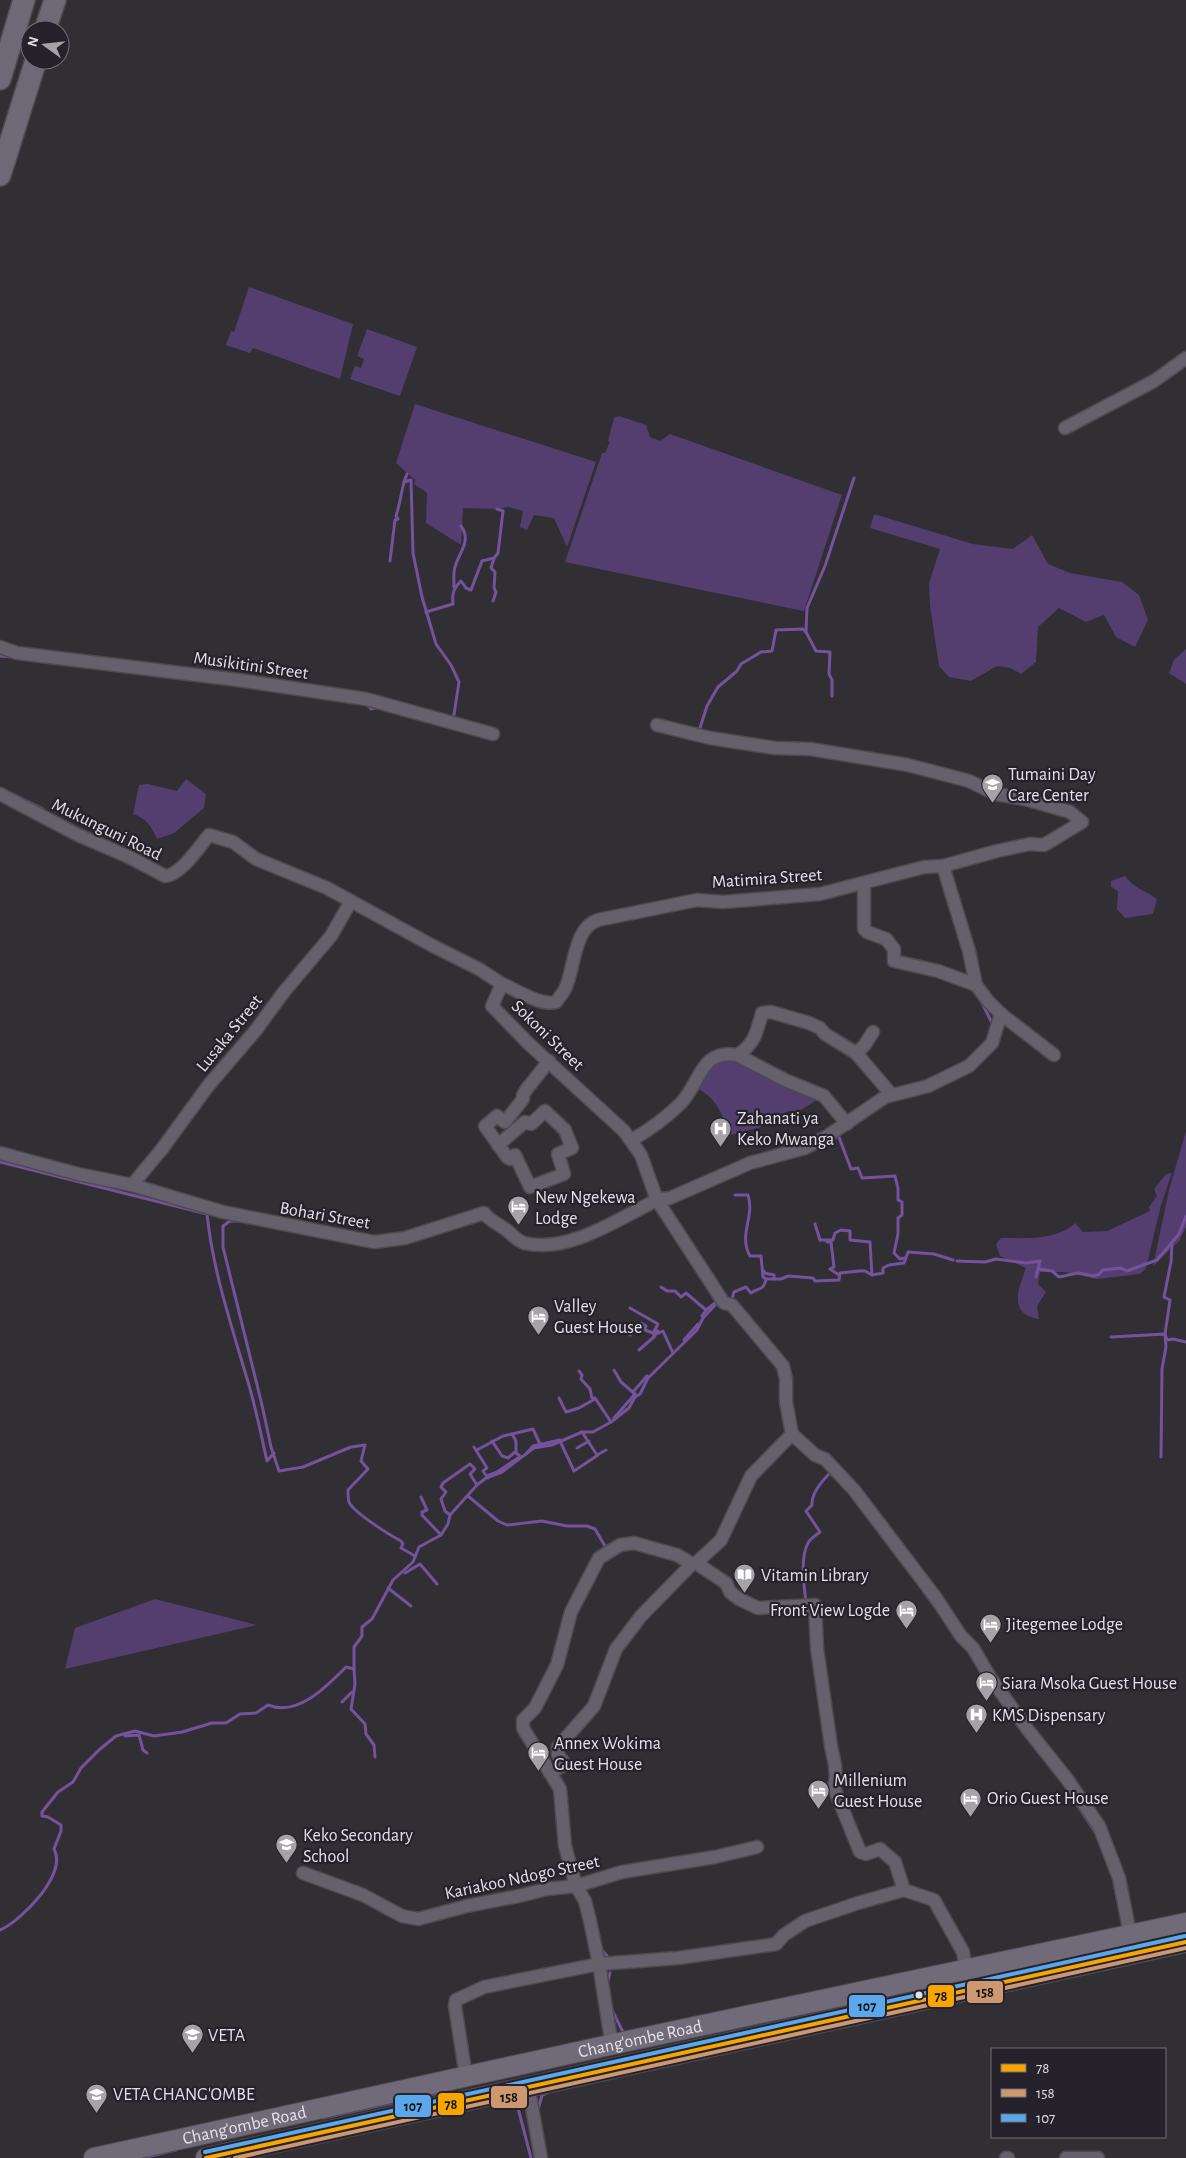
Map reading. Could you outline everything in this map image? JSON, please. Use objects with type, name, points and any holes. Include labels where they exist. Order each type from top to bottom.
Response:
[{"type":"highway","points":[[0,78],[24,0]]},
{"type":"highway","points":[[48,20],[55,0]]},
{"type":"highway","points":[[0,175],[33,70]]},
{"type":"main road","name":"Chang'ombe Road","points":[[94,2158],[1186,1923]]},
{"type":"main road","name":"Chang'ombe Road","points":[[206,2158],[528,2085],[1129,1956],[1186,1942]]},
{"type":"street","points":[[1065,428],[1154,381],[1186,358]]},
{"type":"street","name":"Musikitini Street","points":[[0,647],[18,653],[238,680],[366,699],[493,734]]},
{"type":"street","name":"Matimira Street","points":[[502,984],[537,999],[550,1003],[556,1002],[566,989],[574,955],[584,931],[593,921],[697,900],[723,902],[820,894],[924,867],[943,866],[1035,843],[1044,845],[1082,822],[1070,812],[1025,799],[996,794],[969,781],[908,764],[824,751],[775,748],[710,738],[657,726]]},
{"type":"street","name":"Mukunguni Road","points":[[0,794],[65,829],[129,857],[165,876],[172,876],[182,867],[209,835],[233,842],[256,859],[327,888],[351,901]]},
{"type":"street","points":[[943,866],[969,951],[976,985],[1001,1014],[1054,1055]]},
{"type":"street","points":[[864,883],[864,929],[886,939],[894,949],[894,962],[938,971],[976,985]]},
{"type":"street","name":"Sokoni Street","points":[[351,901],[478,969],[502,984],[492,1006],[620,1126],[633,1142],[645,1164],[657,1200],[724,1303],[732,1305],[783,1366],[786,1379],[786,1402],[792,1434]]},
{"type":"street","name":"Lusaka Street","points":[[132,1185],[162,1149],[208,1086],[321,950],[351,901]]},
{"type":"street","points":[[737,1056],[750,1046],[762,1013],[771,1012],[788,1015],[820,1028],[825,1034],[856,1052],[892,1094]]},
{"type":"street","points":[[657,1200],[670,1198],[750,1164],[805,1148],[847,1124],[892,1094],[928,1086],[969,1066],[992,1043],[1001,1014]]},
{"type":"street","points":[[856,1052],[864,1046],[873,1032]]},
{"type":"street","points":[[633,1142],[682,1102],[709,1061],[718,1055],[724,1054],[737,1056],[785,1080],[824,1096],[847,1124]]},
{"type":"street","points":[[498,1145],[525,1122],[531,1124],[545,1112],[565,1130],[572,1148],[558,1154],[564,1174],[534,1187],[530,1186],[515,1155],[508,1158],[498,1145],[485,1126],[497,1116],[505,1122],[523,1099],[526,1090],[549,1061]]},
{"type":"street","name":"Bohari Street","points":[[0,1154],[78,1174],[132,1185],[223,1212],[374,1242],[405,1238],[484,1213],[490,1220],[522,1242],[552,1246],[578,1238],[657,1200]]},
{"type":"street","points":[[550,1773],[565,1764],[558,1755],[558,1747],[594,1706],[616,1649],[641,1616],[721,1540],[751,1476],[792,1434],[815,1455],[825,1458],[854,1490],[936,1598],[961,1636],[973,1648],[990,1677],[1028,1730],[1067,1779],[1099,1826],[1119,1878],[1130,1934]]},
{"type":"street","points":[[612,2046],[599,1964],[587,1908],[576,1886],[565,1846],[560,1789],[523,1728],[523,1720],[535,1708],[554,1672],[564,1644],[571,1612],[599,1558],[620,1545],[634,1543],[677,1555],[726,1583],[730,1592],[739,1599],[758,1608],[815,1605],[817,1648],[830,1746],[835,1765],[836,1778],[834,1788],[860,1852],[866,1854],[880,1849],[895,1862],[904,1890]]},
{"type":"street","name":"Kariakoo Ndogo Street","points":[[302,1873],[363,1895],[402,1916],[418,1919],[467,1906],[547,1889],[576,1886],[622,1872],[715,1857],[757,1847]]},
{"type":"street","points":[[466,2078],[455,2006],[456,2000],[484,1987],[599,1964],[678,1958],[776,1944],[784,1935],[805,1920],[858,1902],[904,1890],[934,1900],[963,1952],[965,1963]]},
{"type":"street","points":[[528,2085],[541,2158]]},
{"type":"street","points":[[1066,2158],[1098,2158]]},
{"type":"shaded area","points":[[249,287],[353,324],[340,379],[253,348],[250,353],[226,345],[231,331],[234,332]]},
{"type":"shaded area","points":[[367,329],[417,347],[400,396],[350,379],[355,366],[361,368],[364,359],[357,356]]},
{"type":"shaded area","points":[[415,404],[596,462],[567,547],[554,518],[534,515],[527,530],[520,527],[523,511],[508,507],[497,509],[463,508],[461,545],[426,523],[427,493],[414,484],[415,480],[396,463]]},
{"type":"shaded area","points":[[619,416],[646,425],[650,437],[660,441],[670,434],[842,495],[804,611],[565,562],[602,453],[605,453],[610,442],[608,441],[614,418]]},
{"type":"shaded area","points":[[874,514],[973,544],[1013,549],[1032,535],[1048,564],[1070,573],[1122,582],[1139,595],[1148,620],[1135,647],[1116,637],[1104,615],[1086,622],[1059,608],[1038,627],[1036,662],[1021,674],[1010,668],[997,666],[971,681],[949,677],[939,666],[930,605],[929,583],[940,549],[870,528]]},
{"type":"shaded area","points":[[1186,649],[1186,684],[1169,673],[1174,660]]},
{"type":"shaded area","points":[[186,779],[206,794],[204,808],[174,833],[157,839],[148,824],[142,818],[133,814],[139,785],[148,784],[177,791]]},
{"type":"shaded area","points":[[1125,876],[1135,886],[1157,899],[1153,914],[1125,918],[1117,909],[1118,891],[1111,887],[1111,881]]},
{"type":"shaded area","points":[[716,1059],[737,1059],[822,1097],[799,1111],[789,1111],[775,1117],[761,1127],[731,1135],[715,1102],[704,1092],[696,1088]]},
{"type":"shaded area","points":[[1186,1131],[1186,1227],[1179,1241],[1153,1266],[1169,1190]]},
{"type":"shaded area","points":[[1172,1173],[1161,1205],[1146,1268],[1140,1274],[1097,1279],[1065,1272],[1040,1272],[1038,1284],[1046,1292],[1037,1306],[1039,1319],[1023,1312],[1019,1306],[1018,1292],[1026,1268],[1000,1256],[996,1244],[1001,1238],[1050,1236],[1067,1229],[1075,1223],[1083,1232],[1107,1231],[1150,1211],[1149,1207],[1157,1196],[1154,1189],[1166,1174]]},
{"type":"shaded area","points":[[155,1599],[257,1625],[65,1669],[75,1628]]},
{"type":"waterway","points":[[407,474],[404,482],[411,480],[413,553],[422,597],[436,644],[451,665],[459,682],[453,721]]},
{"type":"waterway","points":[[832,696],[832,680],[829,674],[830,652],[816,651],[806,632],[807,608],[825,566],[854,478]]},
{"type":"waterway","points":[[390,561],[395,520],[398,519],[396,516],[404,482]]},
{"type":"waterway","points":[[427,614],[426,612],[453,604],[454,592],[461,581],[466,588],[471,590],[482,561],[494,558],[498,553],[503,511],[497,509]]},
{"type":"waterway","points":[[454,587],[454,569],[465,542],[464,531],[461,526]]},
{"type":"waterway","points":[[493,601],[496,592],[494,588],[495,572],[491,568],[494,558]]},
{"type":"waterway","points":[[699,731],[707,706],[718,687],[737,671],[741,664],[761,652],[772,651],[776,630],[803,629],[806,632]]},
{"type":"waterway","points":[[0,656],[12,657]]},
{"type":"waterway","points":[[367,704],[371,709],[378,707]]},
{"type":"waterway","points":[[15,795],[43,809]]},
{"type":"waterway","points":[[980,999],[993,1025]]},
{"type":"waterway","points":[[837,1132],[851,1169],[858,1168],[862,1178],[895,1176],[898,1200],[902,1202],[902,1215],[898,1218],[898,1234],[894,1253],[900,1259],[905,1258]]},
{"type":"waterway","points":[[0,1162],[207,1214],[218,1278],[254,1402],[267,1461],[274,1453]]},
{"type":"waterway","points":[[735,1195],[748,1195],[750,1211],[746,1233],[747,1248],[750,1256],[761,1256],[763,1277],[766,1279]]},
{"type":"waterway","points":[[957,1261],[985,1262],[996,1259],[1026,1263],[1040,1261],[1036,1277],[1038,1269],[1052,1271],[1059,1277],[1078,1273],[1094,1276],[1103,1270],[1121,1268],[1127,1271],[1157,1260],[1179,1234],[1186,1216]]},
{"type":"waterway","points":[[239,1221],[230,1221],[223,1226],[223,1247],[271,1447],[279,1471],[303,1467],[351,1447],[365,1445],[361,1461],[368,1469],[348,1490],[349,1502],[365,1517],[401,1541],[403,1544],[401,1548],[415,1556]]},
{"type":"waterway","points":[[815,1224],[820,1240]]},
{"type":"waterway","points":[[820,1240],[833,1240],[835,1233],[841,1230],[850,1231],[850,1240],[870,1242],[872,1275]]},
{"type":"waterway","points":[[827,1242],[831,1242],[834,1267],[830,1269],[839,1275]]},
{"type":"waterway","points":[[1172,1244],[1171,1262],[1164,1297],[1170,1300],[1165,1334],[1167,1340],[1173,1339],[1186,1342]]},
{"type":"waterway","points":[[730,1300],[734,1292],[746,1287],[751,1293],[761,1288],[766,1279],[781,1279],[788,1276],[813,1278],[815,1281],[839,1280],[840,1273],[859,1271],[865,1271],[872,1275],[883,1273],[883,1268],[889,1265],[904,1263],[908,1252],[934,1254],[953,1260]]},
{"type":"waterway","points":[[764,1271],[764,1273],[774,1275],[774,1279]]},
{"type":"waterway","points":[[661,1287],[667,1291],[675,1291],[681,1297],[686,1293],[706,1310]]},
{"type":"waterway","points":[[0,1930],[9,1925],[30,1907],[49,1883],[57,1859],[54,1849],[61,1831],[61,1825],[48,1817],[42,1816],[42,1812],[58,1792],[73,1782],[81,1768],[99,1750],[116,1736],[135,1731],[154,1736],[182,1732],[212,1723],[226,1723],[240,1714],[256,1713],[268,1705],[279,1708],[290,1707],[311,1698],[321,1691],[346,1667],[354,1669],[354,1647],[362,1636],[362,1627],[372,1619],[393,1580],[413,1562],[419,1547],[441,1535],[448,1524],[450,1515],[477,1485],[486,1478],[502,1472],[534,1448],[552,1445],[582,1432],[593,1432],[611,1422],[629,1408],[635,1397],[640,1394],[648,1378],[697,1330],[703,1318],[718,1302]]},
{"type":"waterway","points":[[702,1316],[715,1303]]},
{"type":"waterway","points":[[630,1308],[658,1324],[653,1333],[656,1330],[659,1332],[654,1335],[663,1331],[673,1353]]},
{"type":"waterway","points":[[630,1335],[641,1323],[646,1326],[645,1330],[653,1333]]},
{"type":"waterway","points":[[684,1340],[698,1324]]},
{"type":"waterway","points":[[1111,1337],[1165,1334],[1166,1347],[1162,1369],[1161,1457]]},
{"type":"waterway","points":[[639,1350],[655,1336]]},
{"type":"waterway","points":[[614,1370],[621,1382],[635,1394]]},
{"type":"waterway","points":[[579,1371],[582,1375],[581,1379],[590,1389],[592,1398],[595,1398],[611,1422]]},
{"type":"waterway","points":[[633,1392],[647,1376]]},
{"type":"waterway","points":[[614,1418],[635,1394]]},
{"type":"waterway","points":[[559,1398],[566,1412],[579,1408],[595,1399]]},
{"type":"waterway","points":[[512,1434],[533,1429],[540,1444]]},
{"type":"waterway","points":[[582,1432],[597,1455],[606,1450]]},
{"type":"waterway","points":[[477,1450],[503,1436],[512,1434],[516,1441],[516,1453]]},
{"type":"waterway","points":[[526,1454],[533,1446],[560,1440]]},
{"type":"waterway","points":[[492,1441],[502,1456],[508,1458],[515,1452],[521,1457]]},
{"type":"waterway","points":[[560,1441],[574,1471],[598,1455]]},
{"type":"waterway","points":[[577,1448],[589,1441]]},
{"type":"waterway","points":[[474,1447],[487,1468],[483,1471],[488,1478]]},
{"type":"waterway","points":[[487,1476],[497,1472],[518,1458]]},
{"type":"waterway","points":[[450,1515],[445,1511],[441,1499],[446,1492],[441,1487],[443,1483],[470,1464],[475,1469],[470,1474],[477,1485]]},
{"type":"waterway","points":[[806,1602],[803,1572],[804,1556],[809,1542],[820,1532],[806,1511],[812,1505],[813,1496],[818,1488],[830,1473]]},
{"type":"waterway","points":[[468,1496],[498,1521],[507,1525],[542,1521],[567,1526],[587,1526],[595,1529],[605,1546]]},
{"type":"waterway","points":[[421,1497],[427,1510],[422,1512],[422,1515],[441,1535]]},
{"type":"waterway","points":[[405,1573],[420,1564],[437,1584]]},
{"type":"waterway","points":[[388,1588],[411,1606]]},
{"type":"waterway","points":[[924,1592],[938,1611]]},
{"type":"waterway","points":[[354,1669],[355,1684],[351,1709],[365,1724],[366,1734],[374,1745],[375,1757]]},
{"type":"waterway","points":[[342,1702],[352,1692]]},
{"type":"waterway","points":[[125,1736],[139,1735],[143,1750],[147,1753]]},
{"type":"waterway","points":[[1076,1803],[1097,1835]]},
{"type":"waterway","points":[[1115,1888],[1118,1901]]},
{"type":"waterway","points":[[600,1948],[609,1958],[612,1958]]},
{"type":"waterway","points":[[607,1985],[610,1973]]},
{"type":"waterway","points":[[612,2010],[624,2034]]},
{"type":"waterway","points":[[323,2118],[443,2092]]},
{"type":"waterway","points":[[538,2110],[542,2095],[547,2093]]},
{"type":"waterway","points":[[510,2099],[518,2108],[531,2158]]},
{"type":"waterway","points":[[143,2158],[176,2150]]},
{"type":"transit line","name":"107","points":[[205,2152],[1185,1936]]},
{"type":"transit line","name":"78","points":[[206,2158],[1186,1942]]},
{"type":"transit line","name":"158","points":[[235,2158],[1186,1948]]},
{"type":"place","name":"Tumaini Day Care Center","points":[[992,803]]},
{"type":"place","name":"Zahanati ya Keko Mwanga","points":[[721,1147]]},
{"type":"place","name":"New Ngekewa Lodge","points":[[519,1226]]},
{"type":"place","name":"Valley Guest House","points":[[538,1335]]},
{"type":"place","name":"Vitamin Library","points":[[745,1594]]},
{"type":"place","name":"Front View Logde","points":[[906,1629]]},
{"type":"place","name":"Jitegemee Lodge","points":[[990,1643]]},
{"type":"place","name":"Siara Msoka Guest House","points":[[986,1702]]},
{"type":"place","name":"KMS Dispensary","points":[[976,1734]]},
{"type":"place","name":"Annex Wokima Guest House","points":[[538,1772]]},
{"type":"place","name":"Millenium Guest House","points":[[818,1809]]},
{"type":"place","name":"Orio Guest House","points":[[971,1817]]},
{"type":"place","name":"Keko Secondary School","points":[[287,1864]]},
{"type":"place","name":"VETA","points":[[192,2054]]},
{"type":"place","name":"VETA CHANG'OMBE","points":[[97,2113]]}]
